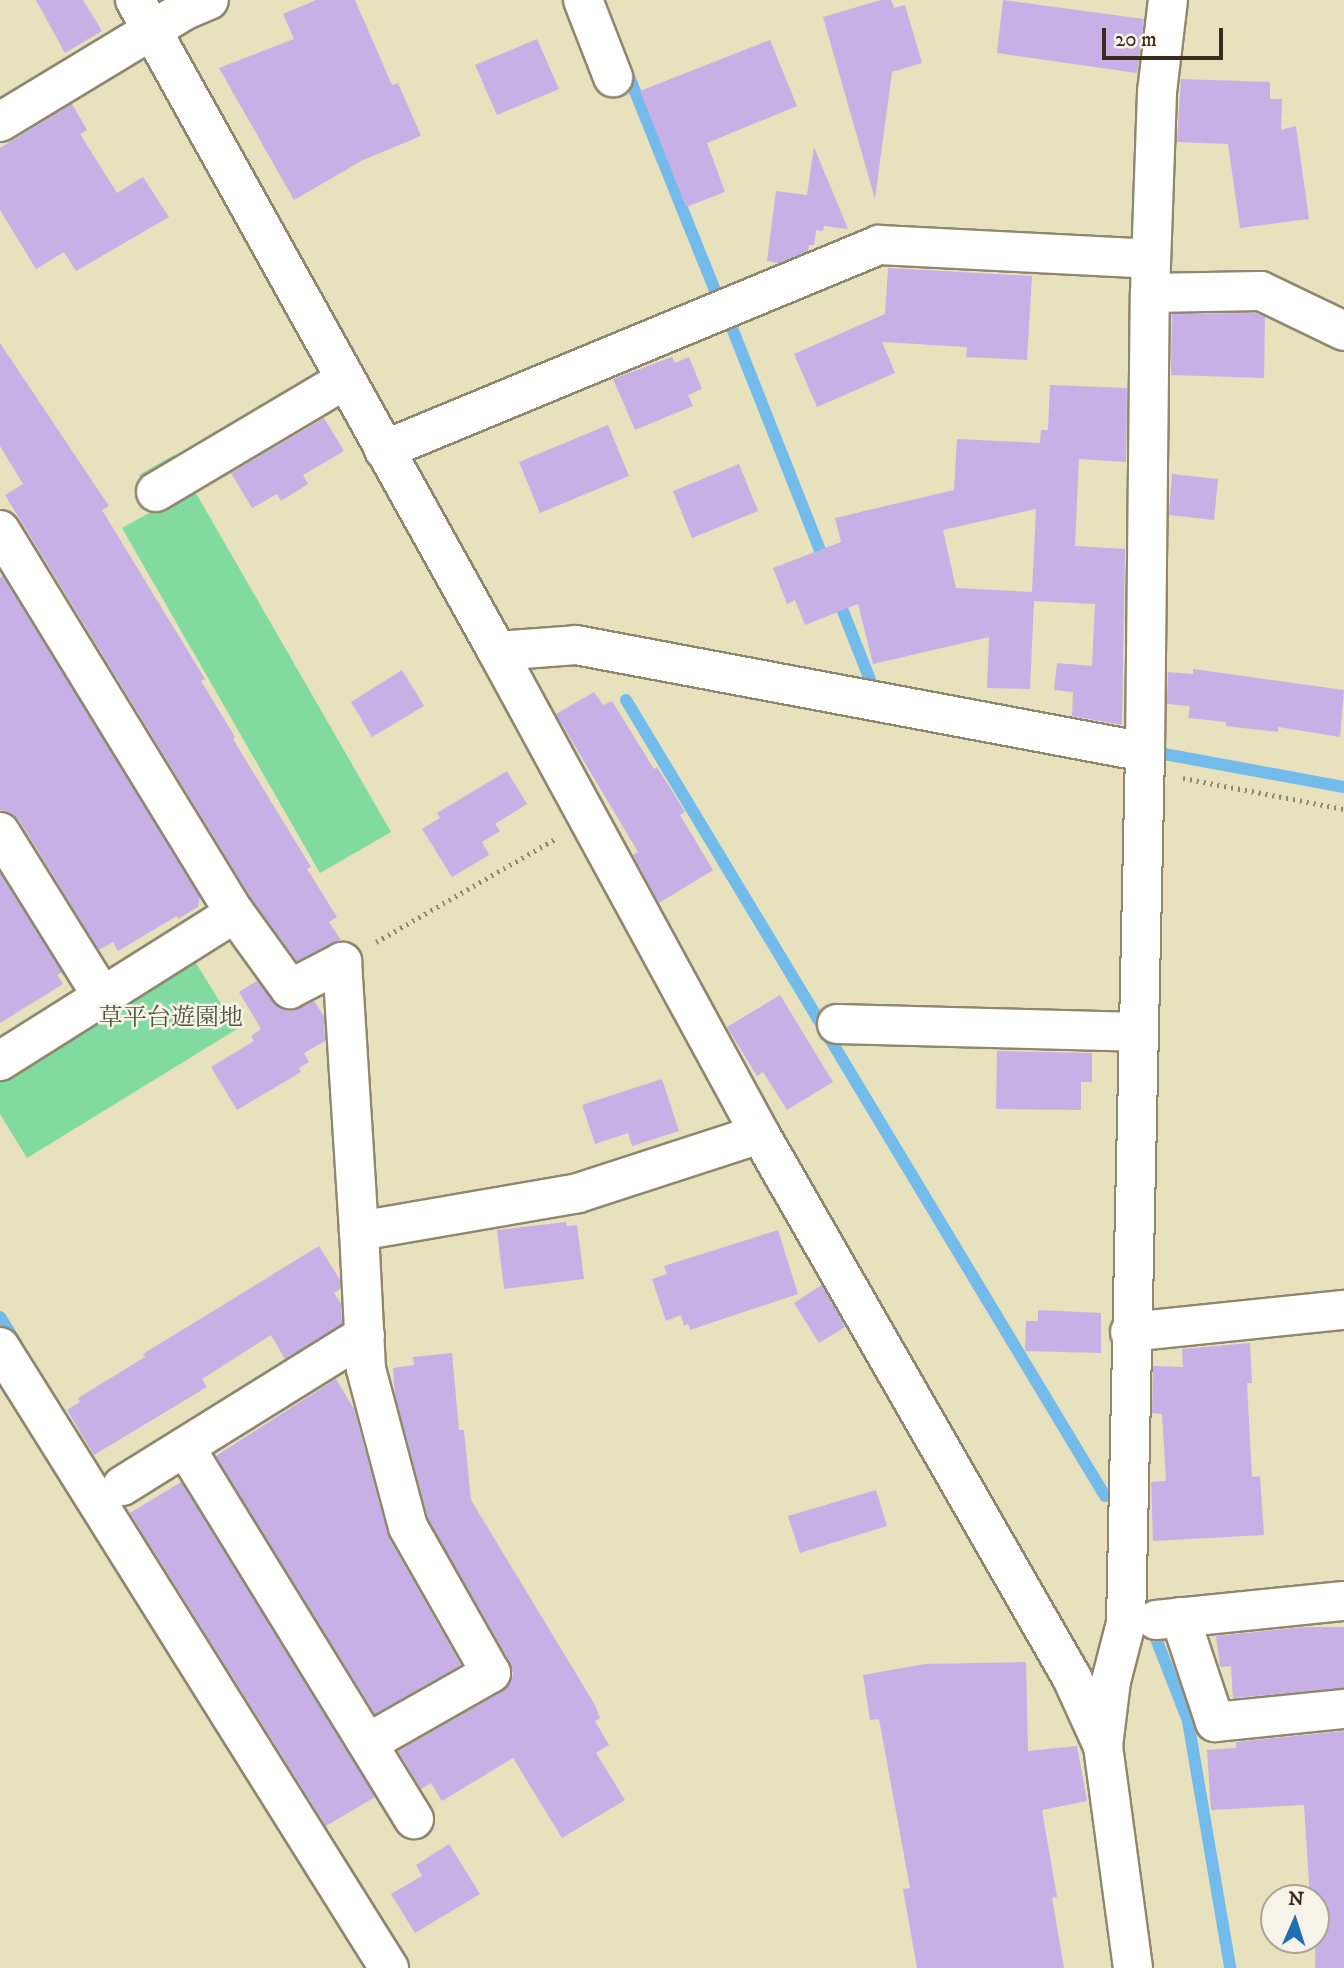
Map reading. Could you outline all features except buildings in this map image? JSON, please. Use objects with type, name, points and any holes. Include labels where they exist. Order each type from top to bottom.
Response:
[{"type":"street","points":[[0,122],[143,15],[183,11],[209,0]]},
{"type":"street","points":[[583,0],[613,77]]},
{"type":"street","points":[[1133,1968],[1103,1746],[1111,1681],[1126,1623],[1151,276],[1157,92],[1168,0]]},
{"type":"street","points":[[143,15],[590,819],[760,1133],[1072,1678],[1103,1746]]},
{"type":"street","points":[[384,450],[879,245],[1261,291],[1344,331]]},
{"type":"street","points":[[156,492],[345,380]]},
{"type":"street","points":[[2,536],[235,913],[290,989],[342,962],[366,1369],[408,1527],[491,1673],[368,1743]]},
{"type":"street","points":[[497,651],[576,645],[1144,752]]},
{"type":"street","points":[[0,832],[102,996]]},
{"type":"street","points":[[0,1061],[235,913]]},
{"type":"street","points":[[836,1024],[1138,1032]]},
{"type":"street","points":[[359,1230],[578,1193],[760,1133]]},
{"type":"street","points":[[1130,1332],[1344,1310]]},
{"type":"street","points":[[122,1486],[365,1335]]},
{"type":"street","points":[[0,1347],[389,1968]]},
{"type":"street","points":[[185,1447],[414,1819]]},
{"type":"street","points":[[1126,1623],[1344,1601]]},
{"type":"street","points":[[1180,1618],[1215,1722],[1344,1709]]},
{"type":"path","points":[[342,962],[590,819]]},
{"type":"green space","points":[[174,455],[391,832],[320,873],[122,528],[158,508],[139,475]]},
{"type":"green space","name":"草平台遊園地","points":[[192,957],[237,1029],[27,1158],[0,1114],[0,1077]]},
{"type":"waterway","points":[[626,69],[716,293]]},
{"type":"waterway","points":[[732,328],[826,566]]},
{"type":"waterway","points":[[837,596],[872,685]]},
{"type":"waterway","points":[[626,700],[1105,1496]]},
{"type":"waterway","points":[[1164,754],[1344,787]]},
{"type":"waterway","points":[[0,1317],[16,1343]]},
{"type":"waterway","points":[[1153,1631],[1188,1721],[1230,1968]]}]
